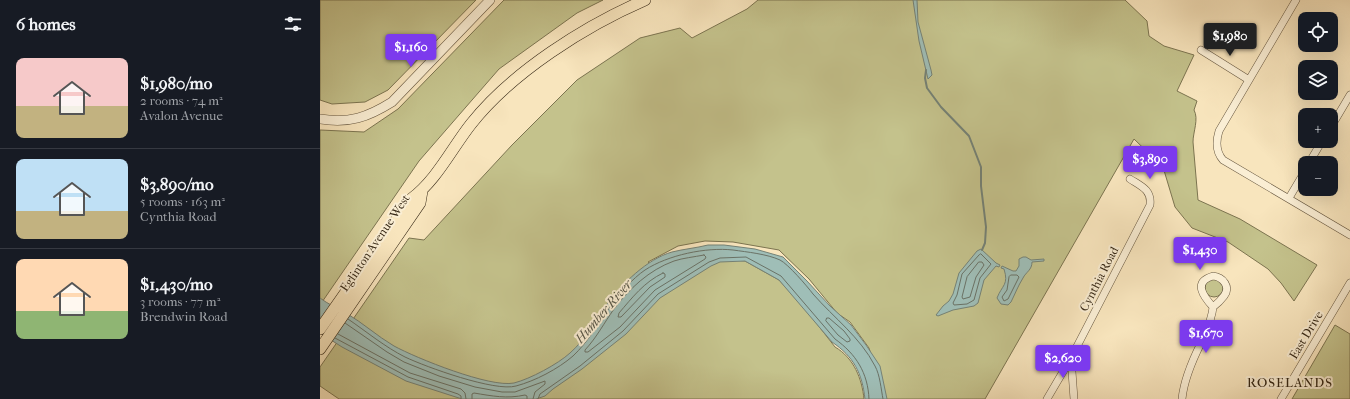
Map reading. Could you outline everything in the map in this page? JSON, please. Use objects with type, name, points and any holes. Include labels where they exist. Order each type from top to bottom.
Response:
[{"type":"main road","name":"Eglinton Avenue West","points":[[320,329],[471,123],[493,99],[515,79],[541,59],[585,31],[645,0]]},
{"type":"main road","name":"Eglinton Avenue West","points":[[320,349],[415,201]]},
{"type":"street","points":[[320,119],[339,121],[363,117],[378,111],[392,102],[490,0]]},
{"type":"street","points":[[1296,0],[1219,131],[1217,150],[1219,156],[1223,160],[1350,235]]},
{"type":"street","points":[[1201,50],[1249,80]]},
{"type":"street","points":[[1338,115],[1350,95]]},
{"type":"street","name":"Cynthia Road","points":[[1046,399],[1071,358],[1150,205],[1148,191],[1130,179]]},
{"type":"street","points":[[1288,198],[1298,182]]},
{"type":"street","name":"East Drive","points":[[1281,399],[1350,283]]},
{"type":"street","points":[[1182,399],[1187,373],[1211,319],[1213,308]]},
{"type":"street","points":[[1071,358],[1074,399]]},
{"type":"shaded area","points":[[320,0],[476,0],[388,90],[365,102],[332,104],[320,100]]},
{"type":"shaded area","points":[[504,0],[603,0],[577,13],[499,69],[419,161],[320,305],[320,130],[364,132],[398,109]]},
{"type":"shaded area","points":[[758,0],[1125,0],[1147,21],[1149,36],[1164,46],[1194,55],[1177,91],[1197,101],[1194,110],[1196,121],[1193,142],[1198,200],[1240,219],[1317,265],[1294,301],[1281,283],[1268,269],[1228,242],[1192,228],[1175,207],[1163,167],[1134,139],[985,399],[883,399],[879,379],[869,348],[850,322],[837,313],[809,279],[779,250],[733,242],[705,241],[678,246],[648,262],[675,283],[720,259],[745,261],[779,280],[803,306],[835,347],[852,363],[859,377],[864,399],[339,399],[320,386],[320,367],[409,238],[424,240],[512,145],[577,80],[640,38],[680,28],[692,38],[747,9]]},
{"type":"shaded area","points":[[1214,279],[1220,282],[1223,288],[1220,294],[1214,297],[1208,294],[1205,288],[1208,282]]},
{"type":"shaded area","points":[[1335,325],[1350,334],[1350,399],[1292,399]]},
{"type":"water","points":[[913,0],[917,0],[918,22],[932,75],[928,79],[919,41]]},
{"type":"water","name":"Humber River","points":[[708,245],[724,245],[755,249],[783,257],[830,306],[851,325],[866,345],[880,366],[887,399],[865,399],[859,373],[856,366],[846,354],[832,342],[779,280],[745,261],[720,262],[711,266],[660,298],[626,334],[545,396],[536,399],[462,399],[406,381],[342,347],[320,333],[320,298],[346,313],[394,346],[419,358],[471,377],[488,381],[514,383],[544,371],[576,348],[613,296],[644,266],[663,255],[672,252]]},
{"type":"water","points":[[981,249],[1000,265],[999,267],[996,266],[984,280],[978,303],[974,306],[953,310],[938,316],[936,315],[949,301],[953,294],[959,273],[977,251]]},
{"type":"water","points":[[1023,257],[1031,260],[1044,259],[1044,261],[1032,262],[1029,271],[1021,281],[1011,302],[1008,305],[1001,304],[997,298],[1006,278],[1004,269],[1001,268],[1002,266],[1016,271],[1019,266],[1019,259]]},
{"type":"waterway","points":[[926,70],[925,78],[927,88],[941,107],[969,136],[981,167],[981,186],[986,227],[985,243],[982,250]]},
{"type":"district","name":"ROSELANDS","points":[[1290,382]]}]
